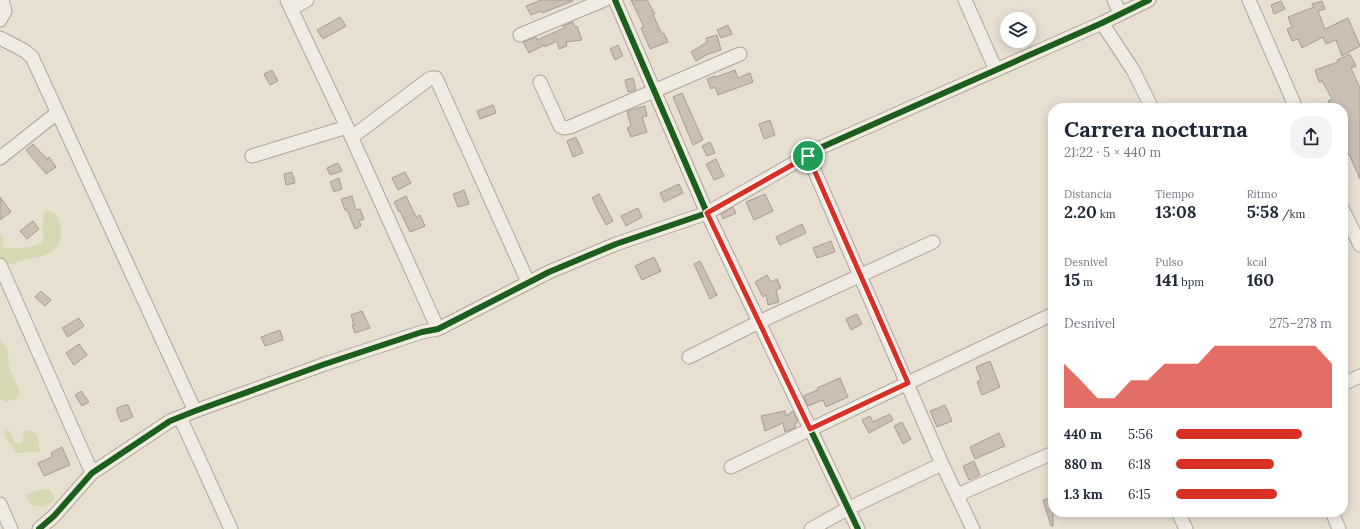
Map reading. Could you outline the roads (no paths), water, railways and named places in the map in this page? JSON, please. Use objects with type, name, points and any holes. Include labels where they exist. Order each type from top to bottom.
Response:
[{"type":"street","points":[[0,20],[5,11],[2,0]]},
{"type":"street","points":[[307,0],[289,4],[438,329]]},
{"type":"street","points":[[520,35],[604,0]]},
{"type":"street","points":[[615,0],[707,213],[858,529]]},
{"type":"street","points":[[965,0],[996,70]]},
{"type":"street","points":[[1114,0],[1120,13]]},
{"type":"street","points":[[39,529],[54,516],[92,473],[170,421],[195,410],[422,332],[438,329],[549,272],[616,244],[707,213],[822,148],[1102,23],[1149,0]]},
{"type":"street","points":[[1249,0],[1294,103]]},
{"type":"street","points":[[1102,23],[1133,70],[1150,103]]},
{"type":"street","points":[[0,38],[25,51],[32,57],[195,410]]},
{"type":"street","points":[[540,82],[560,126],[564,128],[570,127],[740,54]]},
{"type":"street","points":[[252,156],[349,132],[429,79],[436,78],[528,282]]},
{"type":"street","points":[[0,158],[57,113]]},
{"type":"street","points":[[808,156],[942,464],[973,529]]},
{"type":"street","points":[[1348,220],[1360,245]]},
{"type":"street","points":[[689,357],[759,322],[933,242]]},
{"type":"street","points":[[0,265],[92,473]]},
{"type":"street","points":[[731,467],[1048,316]]},
{"type":"street","points":[[1348,382],[1360,376]]},
{"type":"street","points":[[180,417],[231,529]]},
{"type":"street","points":[[957,495],[1048,455]]},
{"type":"street","points":[[810,529],[849,508],[942,464]]},
{"type":"street","points":[[0,504],[10,529]]},
{"type":"street","points":[[1179,517],[1182,528]]},
{"type":"street","points":[[1334,517],[1339,529]]}]
